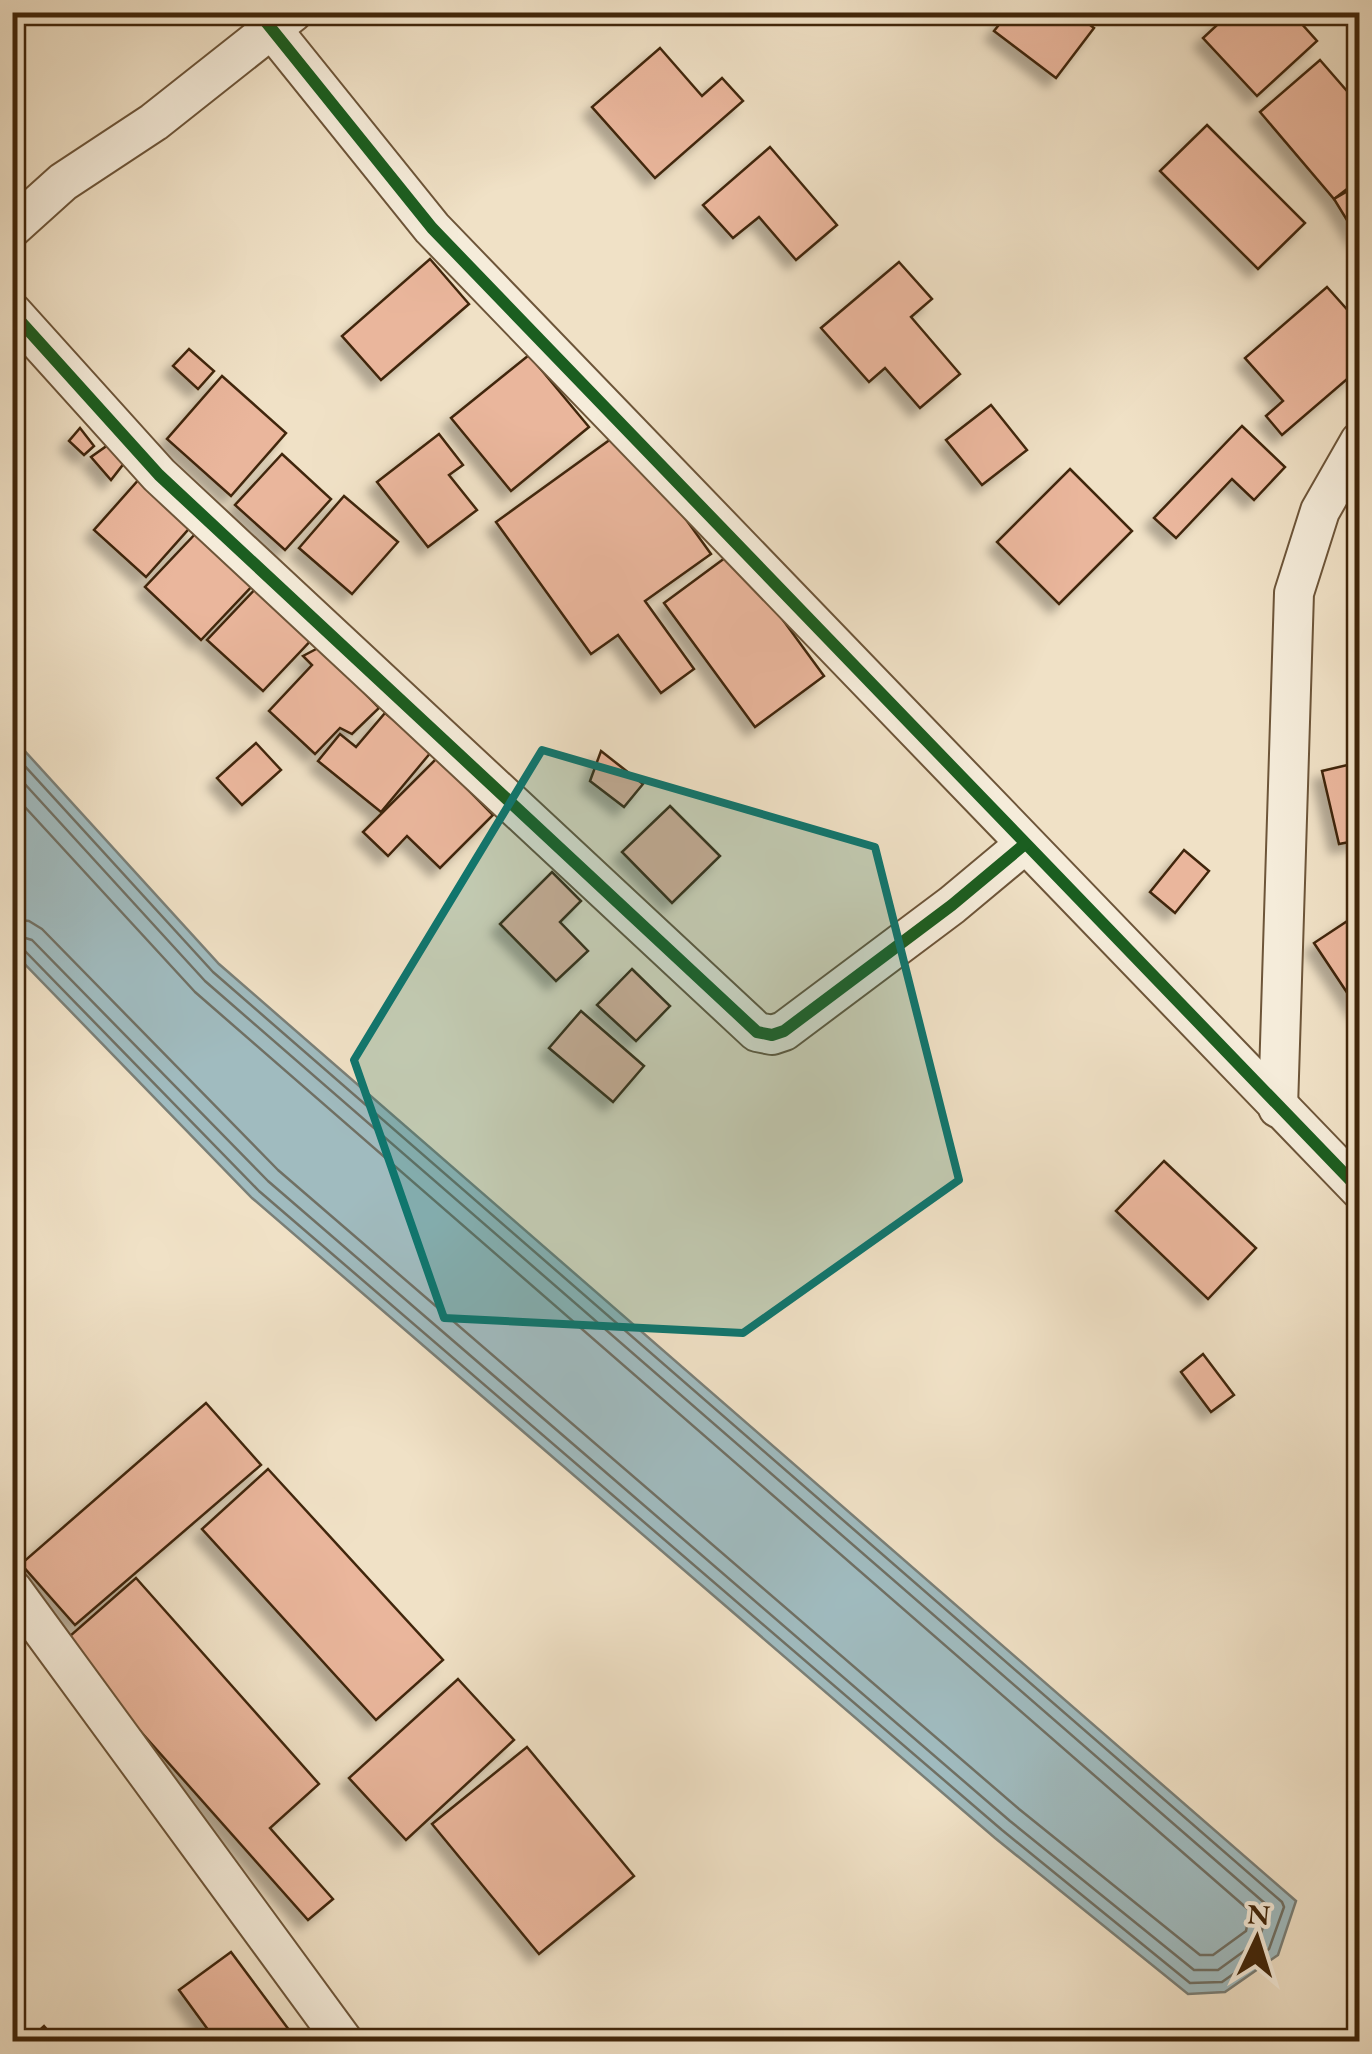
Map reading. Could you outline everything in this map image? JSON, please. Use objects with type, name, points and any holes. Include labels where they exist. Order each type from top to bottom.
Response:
[{"type":"street","points":[[12,228],[63,182],[154,122],[274,18],[432,228],[1360,1190]]},
{"type":"street","points":[[12,312],[159,475],[757,1032],[772,1035],[784,1031],[952,906],[1024,844]]},
{"type":"street","points":[[1278,1108],[1294,593],[1320,511],[1360,441]]},
{"type":"street","points":[[12,1589],[344,2042]]},
{"type":"highlighted area","points":[[542,750],[875,847],[959,1180],[743,1333],[444,1318],[354,1060]]},
{"type":"water","points":[[12,737],[219,964],[1296,1901],[1278,1955],[1225,1992],[1188,1994],[995,1838],[252,1198],[13,952]]},
{"type":"building","points":[[1009,12],[1081,12],[1078,16],[1094,28],[1056,78],[994,31]]},
{"type":"building","points":[[1231,12],[1291,12],[1317,41],[1257,96],[1203,38]]},
{"type":"building","points":[[660,48],[702,96],[722,78],[743,101],[655,178],[592,107]]},
{"type":"building","points":[[1320,60],[1360,106],[1360,179],[1334,199],[1260,112]]},
{"type":"building","points":[[1207,125],[1305,223],[1258,269],[1160,171]]},
{"type":"building","points":[[770,147],[837,225],[796,260],[759,217],[733,238],[703,205]]},
{"type":"building","points":[[1360,184],[1360,237],[1358,238],[1334,199]]},
{"type":"building","points":[[430,259],[469,304],[381,380],[342,336]]},
{"type":"building","points":[[899,262],[932,299],[911,317],[960,374],[920,408],[885,368],[869,382],[821,328]]},
{"type":"building","points":[[1327,287],[1360,324],[1360,368],[1282,435],[1266,416],[1283,401],[1245,358]]},
{"type":"building","points":[[189,349],[214,371],[198,389],[173,366]]},
{"type":"building","points":[[529,355],[589,427],[511,491],[451,418]]},
{"type":"building","points":[[222,376],[286,433],[231,496],[167,439]]},
{"type":"building","points":[[991,405],[1027,450],[982,485],[946,440]]},
{"type":"building","points":[[1242,426],[1285,467],[1254,500],[1232,479],[1176,538],[1154,518]]},
{"type":"building","points":[[80,428],[94,446],[84,455],[69,441]]},
{"type":"building","points":[[622,431],[711,554],[645,601],[694,669],[661,693],[618,635],[591,654],[496,522]]},
{"type":"building","points":[[439,434],[463,465],[449,475],[477,510],[428,547],[377,482]]},
{"type":"building","points":[[108,445],[125,462],[111,480],[91,457]]},
{"type":"building","points":[[282,454],[331,499],[285,550],[235,505]]},
{"type":"building","points":[[1070,469],[1132,531],[1059,604],[997,542]]},
{"type":"building","points":[[141,477],[194,523],[146,577],[94,530]]},
{"type":"building","points":[[344,496],[398,542],[352,594],[299,548]]},
{"type":"building","points":[[198,531],[254,584],[201,640],[145,587]]},
{"type":"building","points":[[733,552],[824,676],[755,727],[664,603]]},
{"type":"building","points":[[261,583],[316,635],[263,691],[207,640]]},
{"type":"building","points":[[320,647],[379,708],[352,734],[340,728],[315,754],[269,711],[312,665],[303,656]]},
{"type":"building","points":[[385,713],[432,751],[381,812],[318,761],[340,734],[356,747]]},
{"type":"building","points":[[256,743],[281,770],[242,805],[217,778]]},
{"type":"building","points":[[601,751],[643,784],[624,807],[590,781]]},
{"type":"building","points":[[437,758],[493,815],[440,868],[407,836],[388,856],[363,832]]},
{"type":"building","points":[[1360,762],[1360,840],[1339,844],[1322,771]]},
{"type":"building","points":[[670,806],[720,856],[672,903],[622,852]]},
{"type":"building","points":[[1184,850],[1209,871],[1175,913],[1150,892]]},
{"type":"building","points":[[552,872],[581,901],[560,922],[588,951],[556,981],[500,924]]},
{"type":"building","points":[[1355,916],[1360,922],[1360,1012],[1314,943]]},
{"type":"building","points":[[632,969],[670,1006],[636,1041],[597,1005]]},
{"type":"building","points":[[581,1011],[644,1066],[613,1102],[549,1048]]},
{"type":"building","points":[[1164,1161],[1256,1248],[1208,1299],[1116,1211]]},
{"type":"building","points":[[1203,1354],[1234,1395],[1211,1412],[1181,1372]]},
{"type":"building","points":[[206,1403],[261,1465],[75,1625],[21,1564]]},
{"type":"building","points":[[268,1469],[443,1660],[376,1720],[202,1529]]},
{"type":"building","points":[[136,1578],[319,1784],[270,1828],[333,1899],[308,1920],[62,1643]]},
{"type":"building","points":[[458,1679],[514,1740],[406,1840],[349,1778]]},
{"type":"building","points":[[527,1747],[634,1876],[539,1954],[432,1824]]},
{"type":"building","points":[[231,1952],[298,2042],[217,2042],[179,1990]]},
{"type":"building","points":[[44,2026],[58,2042],[27,2042]]},
{"type":"cycle path","points":[[258,12],[432,228],[1360,1190]]},
{"type":"cycle path","points":[[12,312],[159,475],[757,1032],[772,1035],[784,1031],[952,905],[1025,844]]}]
